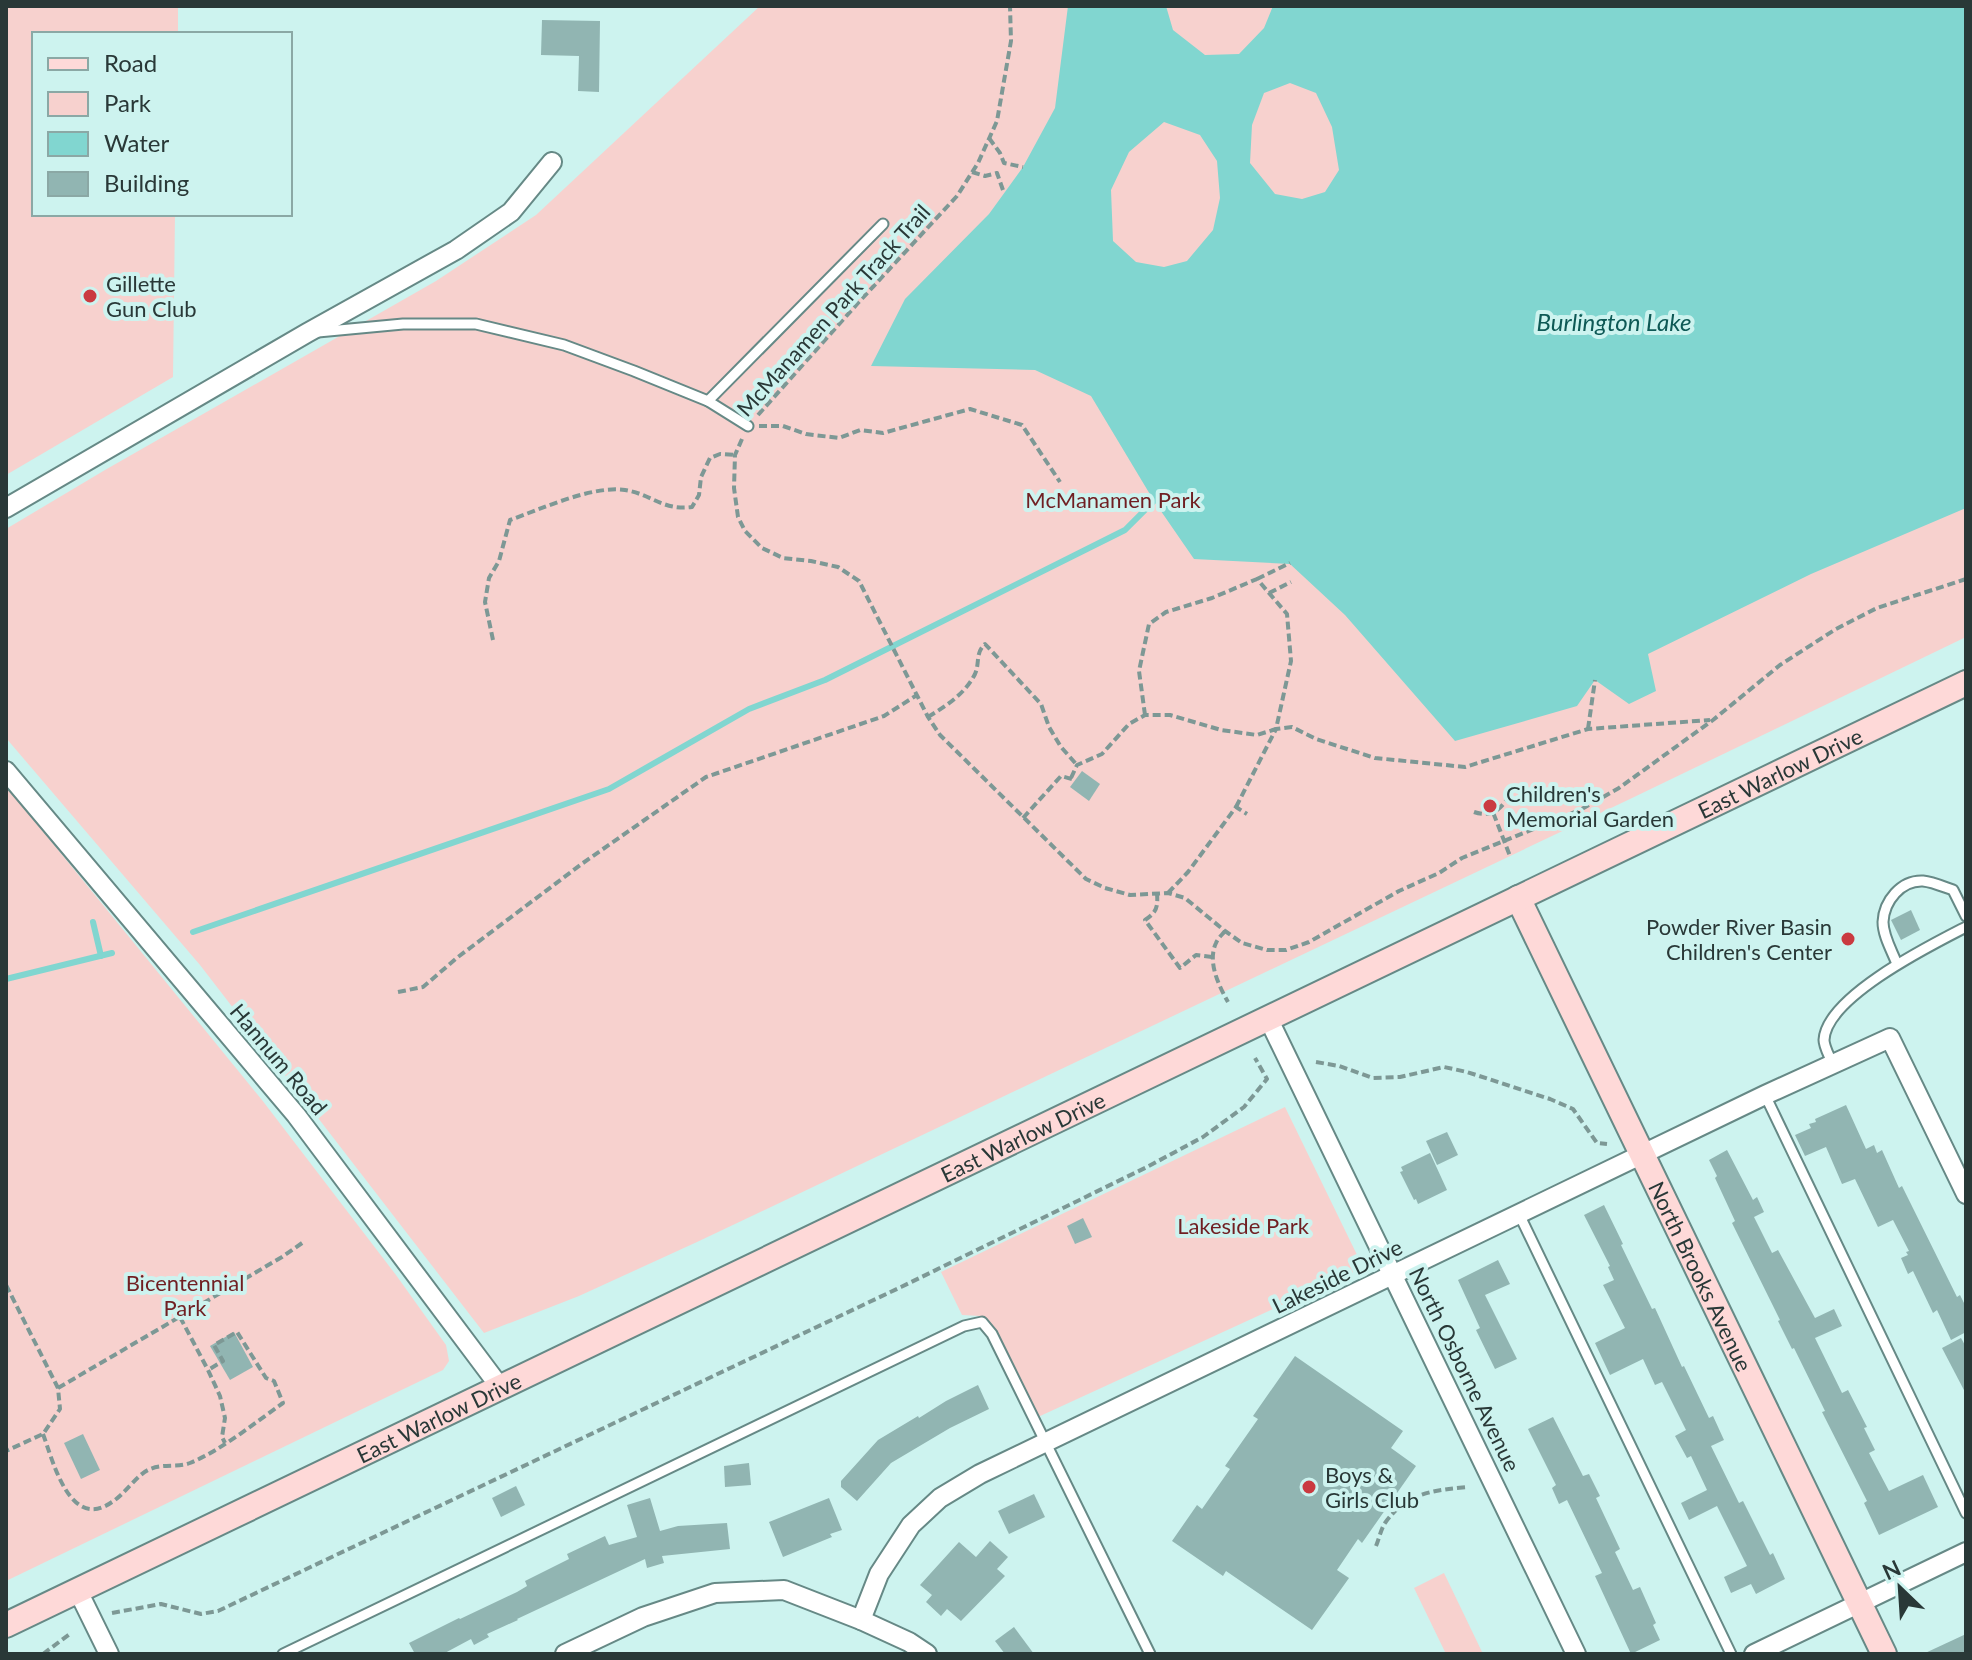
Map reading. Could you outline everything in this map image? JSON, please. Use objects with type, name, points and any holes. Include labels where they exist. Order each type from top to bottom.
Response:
[{"type":"street","points":[[6,508],[456,250],[511,212],[552,162]]},
{"type":"street","name":"East Warlow Drive","points":[[6,1625],[1966,683]]},
{"type":"street","name":"Hannum Road","points":[[6,771],[296,1115],[500,1387]]},
{"type":"street","name":"North Brooks Avenue","points":[[1518,898],[1884,1654]]},
{"type":"street","name":"North Osborne Avenue","points":[[1268,1018],[1576,1654]]},
{"type":"street","name":"Lakeside Drive","points":[[861,1620],[879,1574],[911,1525],[940,1498],[980,1474],[1765,1095],[1890,1038],[1966,1194]]},
{"type":"street","points":[[1754,1654],[1966,1552]]},
{"type":"street","points":[[565,1654],[643,1617],[715,1593],[784,1590],[861,1620],[909,1642],[927,1654]]},
{"type":"street","points":[[78,1591],[109,1654]]},
{"type":"lane","points":[[708,401],[883,224]]},
{"type":"lane","points":[[307,333],[403,324],[476,324],[564,345],[634,371],[708,401],[748,426]]},
{"type":"lane","points":[[1897,964],[1883,921],[1889,900],[1904,885],[1922,881],[1953,890],[1966,916]]},
{"type":"lane","points":[[1832,1063],[1824,1041],[1830,1019],[1859,992],[1897,964],[1966,927]]},
{"type":"lane","points":[[1765,1095],[1966,1513]]},
{"type":"lane","points":[[1519,1214],[1731,1654]]},
{"type":"lane","points":[[283,1654],[964,1326],[982,1322],[992,1334],[1150,1654]]},
{"type":"path","name":"McManamen Park Track Trail","points":[[1010,6],[1011,41],[997,121],[972,172],[957,196],[748,426],[735,455],[734,488],[738,517],[745,531],[762,548],[783,558],[838,567],[859,581],[940,735],[1086,879],[1130,895],[1168,893],[1185,898],[1242,943],[1267,950],[1286,950],[1309,942],[1462,858],[1580,810],[1619,788],[1713,720],[1780,665],[1836,629],[1877,608],[1966,579]]},
{"type":"path","points":[[989,138],[1004,163]]},
{"type":"path","points":[[1004,163],[1023,167]]},
{"type":"path","points":[[972,172],[985,176],[997,173],[1004,163]]},
{"type":"path","points":[[997,173],[1004,193]]},
{"type":"path","points":[[748,426],[783,426],[806,434],[839,438],[860,430],[883,433],[970,409],[1022,425],[1060,482]]},
{"type":"path","points":[[493,640],[485,602],[489,578],[499,561],[510,520],[598,490],[626,490],[677,509],[692,507],[699,495],[701,477],[710,458],[720,454],[735,455]]},
{"type":"path","points":[[1145,715],[1139,671],[1149,624],[1166,612],[1212,598],[1290,563]]},
{"type":"path","points":[[1168,893],[1198,860],[1236,807],[1276,729],[1291,661],[1287,614],[1257,579]]},
{"type":"path","points":[[1269,593],[1291,582]]},
{"type":"path","points":[[928,717],[957,698],[976,673],[979,649],[985,644],[1041,704],[1049,727],[1077,765]]},
{"type":"path","points":[[1588,729],[1595,680]]},
{"type":"path","points":[[398,992],[423,987],[583,863],[706,777],[884,716],[917,695]]},
{"type":"path","points":[[1077,765],[1102,754],[1129,724],[1145,715],[1170,715],[1221,730],[1257,735],[1292,727],[1316,739],[1375,758],[1465,767],[1588,729],[1713,720]]},
{"type":"path","points":[[1023,818],[1061,776],[1073,779],[1077,765]]},
{"type":"path","points":[[1474,812],[1493,813],[1502,808],[1507,799]]},
{"type":"path","points":[[1489,802],[1510,856]]},
{"type":"path","points":[[1236,807],[1247,814]]},
{"type":"path","points":[[1157,893],[1155,914],[1145,920],[1180,968],[1196,955],[1213,957]]},
{"type":"path","points":[[1225,931],[1216,943],[1213,957],[1217,980],[1228,1002]]},
{"type":"path","points":[[112,1613],[161,1604],[201,1614],[218,1611],[1134,1174],[1203,1137],[1244,1107],[1267,1079],[1255,1058]]},
{"type":"path","points":[[1316,1062],[1373,1078],[1400,1077],[1444,1067],[1467,1072],[1573,1109],[1597,1143],[1607,1144]]},
{"type":"path","points":[[58,1388],[305,1241]]},
{"type":"path","points":[[6,1285],[58,1388],[60,1409],[43,1434],[6,1451]]},
{"type":"path","points":[[180,1317],[220,1396],[225,1418],[222,1437],[225,1443]]},
{"type":"path","points":[[43,1434],[68,1495],[76,1503],[97,1510],[125,1492],[146,1470],[162,1465],[188,1464],[283,1403],[274,1381],[266,1378],[237,1332],[214,1345],[223,1361],[208,1370]]},
{"type":"path","points":[[1376,1546],[1385,1524],[1409,1499],[1432,1490],[1469,1487]]},
{"type":"path","points":[[43,1654],[71,1633]]},
{"type":"green space","name":"Gillette Gun Club","points":[[6,6],[178,6],[178,32],[32,32],[32,216],[175,216],[173,377],[6,475]]},
{"type":"green space","name":"McManamen Park","points":[[760,6],[1966,6],[1966,637],[697,1242],[579,1296],[484,1333],[200,965],[6,738],[6,529],[436,281],[536,215]]},
{"type":"green space","name":"Bicentennial Park","points":[[6,786],[262,1100],[396,1275],[446,1345],[449,1361],[443,1370],[6,1581]]},
{"type":"green space","name":"Lakeside Park","points":[[1285,1107],[1360,1261],[1358,1270],[1038,1417],[995,1328],[981,1316],[962,1315],[941,1272]]},
{"type":"green space","points":[[1444,1573],[1483,1654],[1446,1654],[1414,1588]]},
{"type":"water","name":"Burlington Lake","points":[[1068,6],[1166,6],[1173,30],[1205,55],[1239,54],[1264,28],[1273,6],[1966,6],[1966,508],[1811,574],[1648,654],[1656,691],[1629,704],[1595,680],[1577,706],[1455,741],[1345,615],[1290,564],[1194,559],[1154,501],[1091,396],[1035,370],[871,366],[905,299],[989,214],[1023,167],[1055,108]],"holes":[[[1290,83],[1316,93],[1332,127],[1339,170],[1325,192],[1302,199],[1275,194],[1250,163],[1252,125],[1264,93]],[[1164,122],[1200,135],[1217,161],[1220,198],[1213,230],[1187,261],[1164,267],[1136,262],[1113,241],[1111,190],[1129,152]]]},
{"type":"building","points":[[542,20],[600,21],[599,92],[578,91],[579,56],[541,55]]},
{"type":"building","points":[[1082,771],[1100,784],[1089,801],[1070,787]]},
{"type":"building","points":[[1911,910],[1920,930],[1901,940],[1891,920]]},
{"type":"building","points":[[1846,1105],[1866,1149],[1874,1145],[1877,1153],[1882,1150],[1957,1297],[1960,1295],[1966,1307],[1966,1332],[1951,1340],[1937,1310],[1933,1313],[1913,1271],[1908,1274],[1901,1258],[1909,1251],[1893,1220],[1878,1227],[1855,1179],[1842,1184],[1826,1147],[1805,1156],[1795,1135],[1811,1128],[1809,1124],[1816,1122],[1815,1119]]},
{"type":"building","points":[[1447,1132],[1458,1155],[1437,1165],[1426,1141]]},
{"type":"building","points":[[1727,1150],[1753,1200],[1757,1197],[1764,1212],[1754,1217],[1772,1253],[1778,1250],[1815,1318],[1834,1309],[1842,1326],[1815,1338],[1842,1393],[1848,1390],[1867,1427],[1864,1428],[1875,1450],[1869,1453],[1889,1491],[1923,1475],[1938,1507],[1879,1535],[1864,1503],[1867,1501],[1822,1412],[1825,1411],[1732,1223],[1735,1221],[1709,1160]]},
{"type":"building","points":[[1430,1153],[1447,1190],[1418,1204],[1400,1172],[1403,1171],[1401,1167]]},
{"type":"building","points":[[1604,1205],[1652,1309],[1655,1308],[1682,1367],[1709,1418],[1713,1416],[1724,1440],[1711,1446],[1739,1503],[1743,1501],[1785,1579],[1756,1594],[1751,1584],[1731,1593],[1724,1577],[1747,1566],[1717,1506],[1689,1520],[1681,1503],[1707,1490],[1691,1456],[1687,1458],[1675,1436],[1686,1430],[1662,1382],[1655,1385],[1643,1359],[1610,1375],[1595,1343],[1625,1328],[1603,1285],[1614,1280],[1610,1266],[1584,1215]]},
{"type":"building","points":[[1083,1218],[1092,1237],[1075,1244],[1067,1226]]},
{"type":"building","points":[[1498,1260],[1510,1284],[1485,1295],[1517,1359],[1495,1369],[1476,1330],[1480,1328],[1458,1280]]},
{"type":"building","points":[[234,1332],[253,1367],[230,1380],[210,1346]]},
{"type":"building","points":[[1961,1338],[1966,1347],[1966,1394],[1942,1348]]},
{"type":"building","name":"Boys & Girls Club","points":[[1295,1356],[1403,1431],[1391,1448],[1416,1466],[1362,1543],[1358,1539],[1337,1570],[1349,1578],[1312,1630],[1226,1571],[1223,1576],[1172,1541],[1197,1505],[1202,1509],[1230,1469],[1225,1466],[1258,1419],[1253,1416]]},
{"type":"building","points":[[978,1385],[989,1409],[891,1463],[857,1501],[841,1487],[841,1481],[878,1440]]},
{"type":"building","points":[[1553,1417],[1583,1476],[1589,1474],[1600,1496],[1596,1498],[1620,1549],[1615,1552],[1633,1590],[1640,1587],[1656,1623],[1653,1625],[1660,1640],[1631,1654],[1595,1576],[1602,1573],[1567,1500],[1559,1504],[1552,1488],[1556,1485],[1528,1429]]},
{"type":"building","points":[[83,1434],[100,1470],[81,1479],[64,1443]]},
{"type":"building","points":[[749,1463],[751,1485],[725,1487],[724,1466]]},
{"type":"building","points":[[516,1486],[525,1505],[501,1517],[492,1498]]},
{"type":"building","points":[[1034,1494],[1045,1517],[1009,1534],[998,1511]]},
{"type":"building","points":[[650,1498],[660,1531],[678,1526],[727,1523],[730,1549],[662,1556],[664,1563],[647,1568],[645,1559],[487,1634],[489,1637],[474,1645],[471,1639],[443,1654],[415,1654],[409,1643],[517,1592],[527,1586],[525,1581],[569,1559],[567,1554],[605,1536],[609,1545],[637,1537],[627,1505]]},
{"type":"building","points":[[829,1498],[842,1530],[783,1557],[769,1522]]},
{"type":"building","points":[[990,1541],[1008,1557],[997,1569],[1005,1576],[961,1621],[947,1609],[941,1616],[926,1602],[932,1595],[920,1585],[959,1542],[976,1557]]},
{"type":"building","points":[[1014,1627],[1034,1654],[1005,1654],[995,1641]]},
{"type":"building","points":[[1966,1634],[1966,1654],[1923,1654]]},
{"type":"waterway","points":[[193,932],[609,789],[749,709],[825,680],[1125,530],[1154,501]]},
{"type":"waterway","points":[[93,922],[101,956]]},
{"type":"waterway","points":[[6,979],[112,953]]},
{"type":"place","name":"Gillette Gun Club","points":[[90,296]]},
{"type":"place","name":"Children's Memorial Garden","points":[[1490,806]]},
{"type":"place","name":"Powder River Basin Children's Center","points":[[1848,939]]},
{"type":"place","name":"Boys & Girls Club","points":[[1309,1487]]}]
